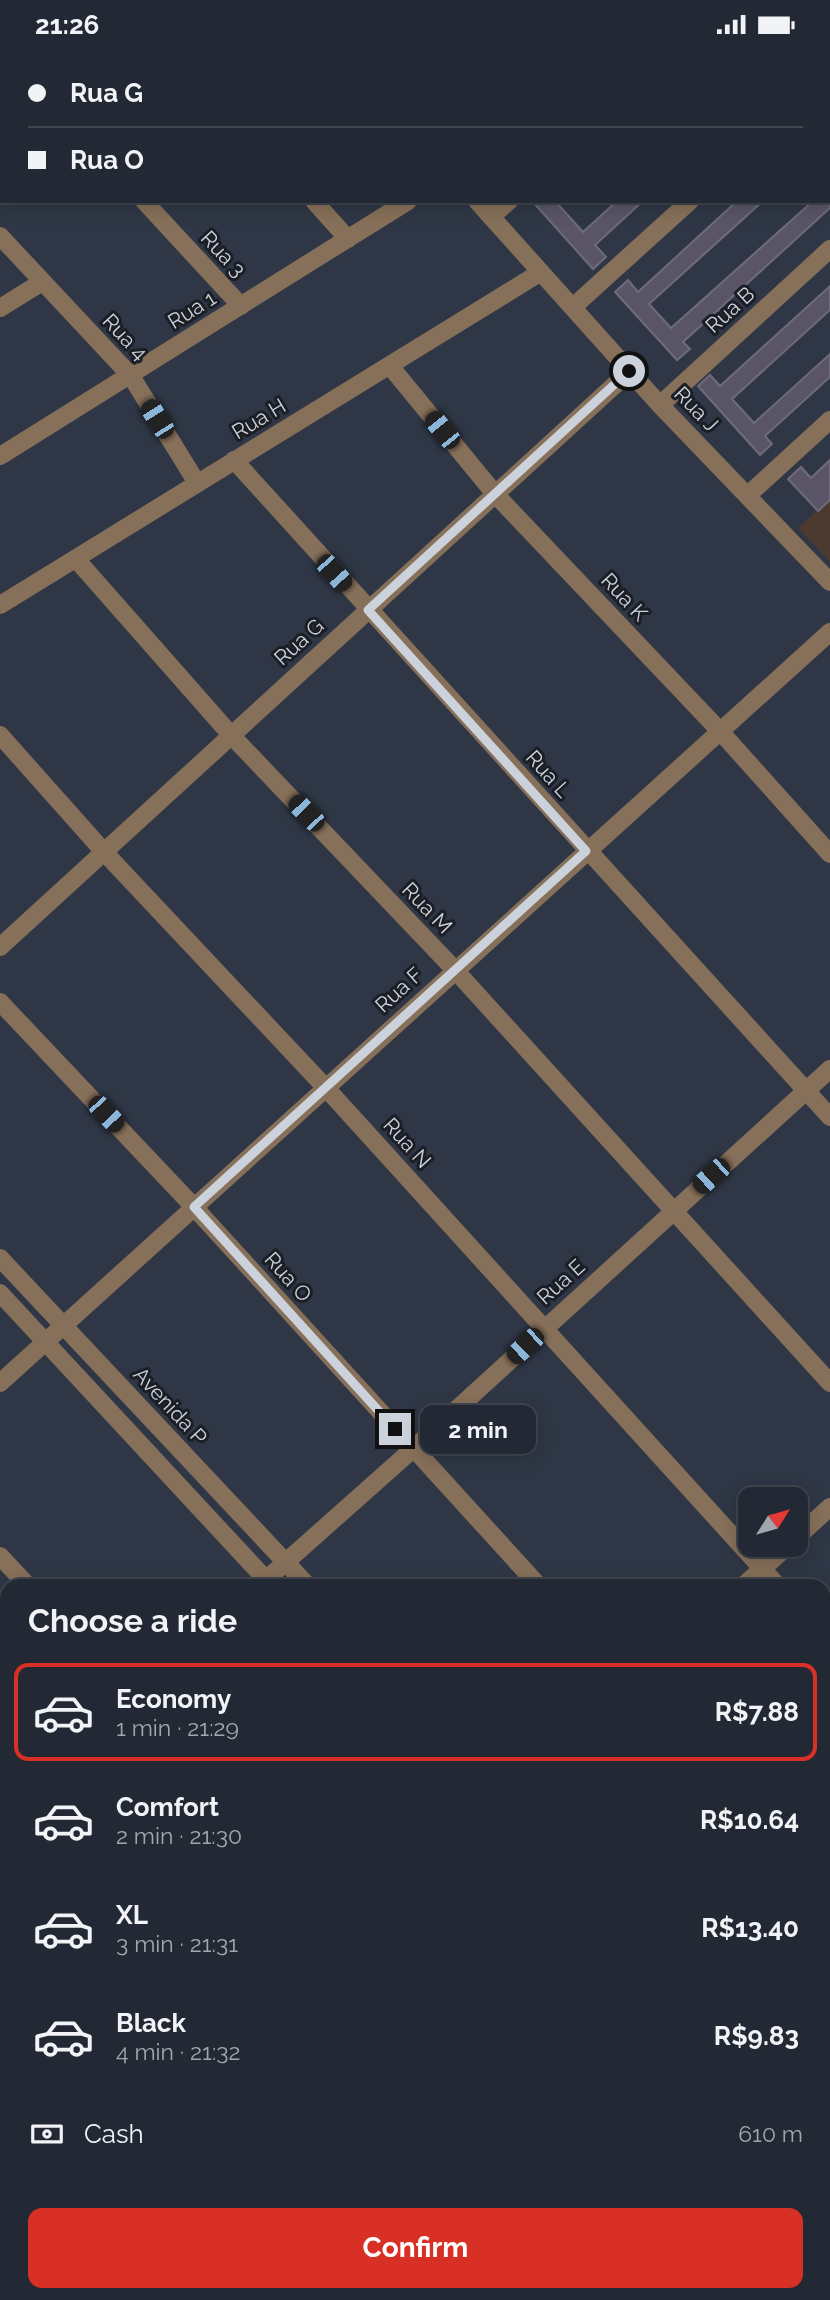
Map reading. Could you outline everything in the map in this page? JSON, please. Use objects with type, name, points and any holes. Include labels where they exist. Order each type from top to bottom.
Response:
[{"type":"street","name":"Rua 3","points":[[146,203],[241,306]]},
{"type":"street","points":[[316,203],[348,239]]},
{"type":"street","name":"Rua 1","points":[[0,456],[405,203]]},
{"type":"street","name":"Rua J","points":[[479,203],[660,405],[830,582]]},
{"type":"street","points":[[491,217],[507,203]]},
{"type":"street","points":[[573,307],[688,203]]},
{"type":"street","name":"Rua 4","points":[[0,236],[131,376],[197,483]]},
{"type":"street","name":"Rua B","points":[[660,405],[830,249]]},
{"type":"street","name":"Rua H","points":[[0,605],[541,272]]},
{"type":"street","points":[[0,308],[42,282]]},
{"type":"street","name":"Rua K","points":[[390,366],[495,494],[719,730],[830,854]]},
{"type":"street","name":"Rua G","points":[[0,947],[629,371]]},
{"type":"street","points":[[748,495],[830,421]]},
{"type":"street","name":"Rua L","points":[[234,460],[830,1117]]},
{"type":"street","name":"Rua M","points":[[76,559],[231,735],[455,970],[830,1383]]},
{"type":"street","name":"Rua F","points":[[0,1383],[830,632]]},
{"type":"street","name":"Rua N","points":[[0,735],[105,853],[326,1088],[771,1579]]},
{"type":"street","name":"Rua O","points":[[0,1002],[194,1207],[532,1579]]},
{"type":"street","name":"Rua E","points":[[271,1579],[830,1069]]},
{"type":"street","name":"Avenida P","points":[[0,1258],[302,1579]]},
{"type":"street","points":[[0,1293],[261,1579]]},
{"type":"street","points":[[808,1527],[830,1507]]},
{"type":"street","points":[[0,1556],[21,1579]]},
{"type":"street","points":[[751,1579],[776,1557]]},
{"type":"shaded area","points":[[830,498],[830,562],[798,528]]},
{"type":"building","points":[[534,203],[557,203],[583,232],[615,203],[641,203],[595,245],[606,257],[593,269]]},
{"type":"building","points":[[735,203],[761,203],[649,304],[671,328],[811,203],[830,203],[830,208],[683,342],[690,349],[677,360],[615,292],[628,280],[638,292]]},
{"type":"building","points":[[830,286],[830,310],[732,399],[754,423],[830,354],[830,377],[765,436],[772,444],[760,455],[698,386],[710,375],[720,386]]},
{"type":"building","points":[[830,460],[830,500],[818,511],[788,479],[801,467],[811,478]]},
{"type":"route","points":[[395,1429],[194,1207],[586,851],[368,610],[629,371]]}]
